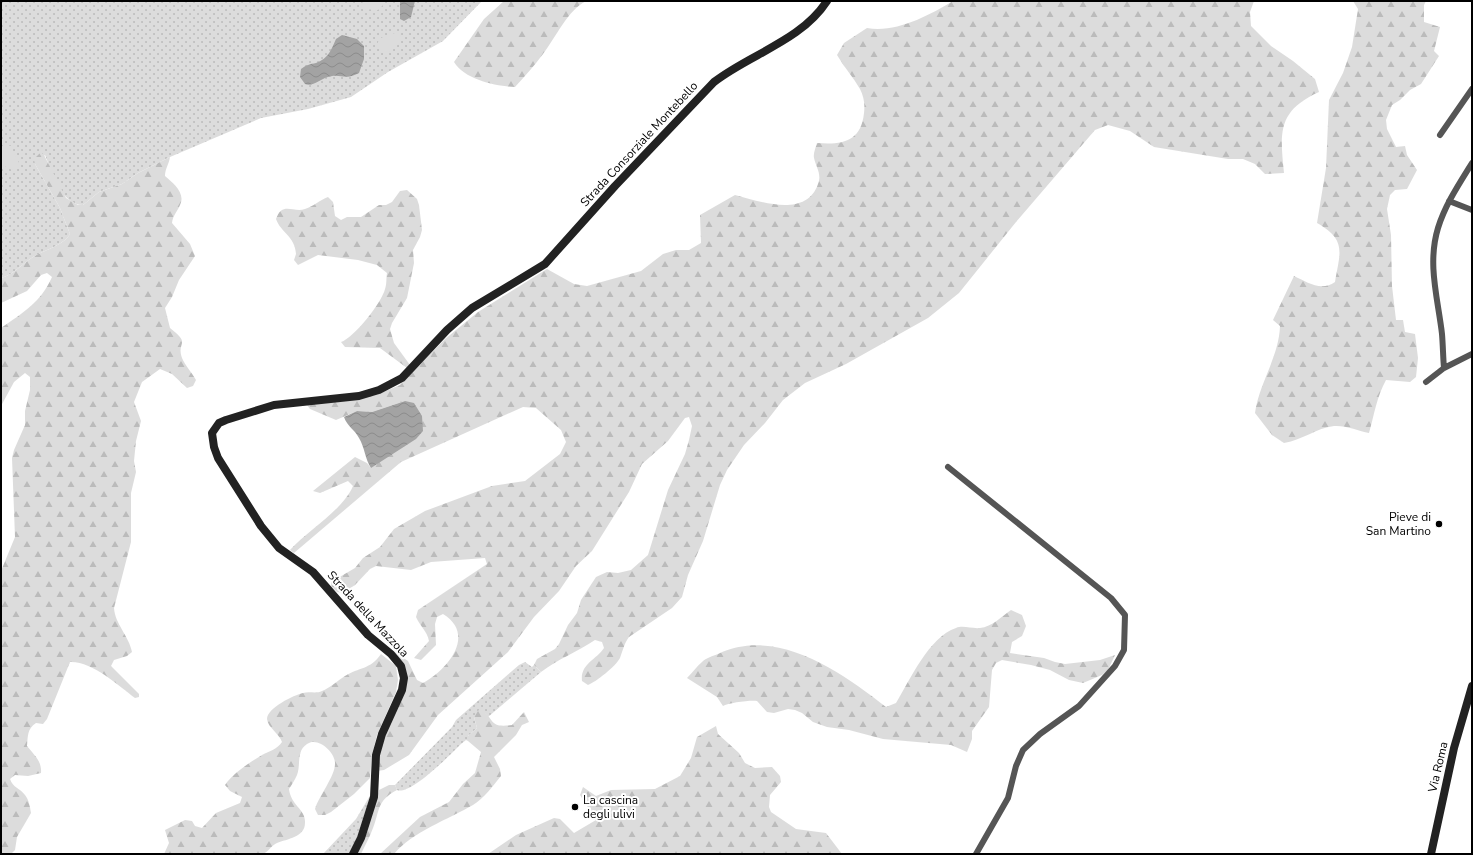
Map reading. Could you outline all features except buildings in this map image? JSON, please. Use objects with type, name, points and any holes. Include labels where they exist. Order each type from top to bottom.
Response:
[{"type":"street","name":"Strada Consorziale Montebello","points":[[472,308],[545,264],[615,186],[714,82],[728,71],[808,24],[827,1]]},
{"type":"street","points":[[1440,135],[1472,88]]},
{"type":"street","points":[[1444,368],[1442,334],[1433,272],[1433,252],[1437,229],[1449,201],[1472,164]]},
{"type":"street","points":[[1449,201],[1472,210]]},
{"type":"street","name":"Strada della Mazzola","points":[[353,854],[361,838],[374,797],[376,754],[382,734],[402,690],[404,678],[401,666],[391,654],[368,635],[313,572],[279,548],[261,526],[218,458],[214,447],[212,433],[219,424],[226,420],[274,405],[360,396],[379,390],[402,378],[447,330],[472,308]]},
{"type":"street","points":[[1426,382],[1444,368],[1472,354]]},
{"type":"street","points":[[948,467],[1111,598],[1125,614],[1124,650],[1115,666],[1079,706],[1040,734],[1023,750],[1016,766],[1008,798],[976,854]]},
{"type":"street","name":"Via Roma","points":[[1431,854],[1454,748],[1472,686]]},
{"type":"green space","points":[[1,1],[482,1],[443,41],[388,72],[351,97],[308,109],[261,118],[170,157],[138,173],[122,184],[99,192],[83,205],[75,204],[63,194],[54,178],[45,155],[35,164],[60,208],[70,234],[63,242],[33,257],[13,272],[1,278]]},
{"type":"green space","points":[[363,1],[381,1],[383,5],[378,10],[363,9],[361,7]]},
{"type":"green space","points":[[504,1],[586,1],[568,17],[540,58],[515,87],[499,85],[473,78],[459,68],[454,62],[484,19]]},
{"type":"green space","points":[[953,1],[1254,1],[1250,12],[1251,26],[1271,46],[1293,61],[1315,79],[1319,92],[1305,99],[1288,115],[1282,135],[1284,173],[1265,174],[1255,164],[1243,159],[1228,159],[1154,147],[1130,131],[1108,125],[1095,130],[1016,222],[959,293],[928,318],[846,364],[805,383],[783,400],[765,423],[744,445],[727,470],[720,485],[703,541],[688,575],[682,597],[672,608],[629,637],[620,658],[606,673],[588,685],[582,681],[583,670],[604,648],[602,642],[595,640],[541,672],[534,665],[537,659],[555,649],[559,644],[568,625],[577,613],[581,600],[596,577],[607,572],[618,573],[631,570],[648,555],[668,490],[685,454],[689,440],[692,426],[689,417],[685,418],[668,441],[642,464],[629,492],[592,551],[576,566],[559,591],[534,617],[508,652],[438,715],[409,755],[384,770],[377,771],[385,735],[389,723],[399,704],[404,686],[404,676],[395,652],[408,661],[417,680],[423,683],[441,670],[455,652],[458,642],[458,632],[453,622],[443,614],[437,617],[435,624],[436,645],[421,660],[414,658],[429,641],[427,634],[416,617],[418,610],[487,564],[485,558],[431,562],[411,570],[376,566],[370,569],[355,585],[343,593],[337,592],[331,586],[331,582],[355,568],[363,558],[380,547],[394,529],[425,511],[492,486],[525,481],[560,454],[566,442],[561,430],[536,408],[523,407],[401,462],[294,553],[290,550],[297,542],[333,512],[348,495],[353,486],[348,481],[320,493],[313,491],[355,457],[367,463],[371,468],[405,401],[372,412],[357,411],[336,420],[310,409],[307,405],[376,395],[400,385],[445,339],[478,312],[547,269],[574,284],[587,286],[641,271],[663,254],[676,250],[689,250],[701,243],[700,215],[735,195],[756,201],[781,205],[803,201],[812,195],[819,180],[819,174],[814,156],[817,143],[834,143],[849,140],[859,130],[862,123],[864,101],[860,89],[837,55],[844,43],[867,28],[878,29],[900,26],[912,22]]},
{"type":"green space","points":[[1353,1],[1426,1],[1424,5],[1424,22],[1440,27],[1434,51],[1439,56],[1421,84],[1410,90],[1400,100],[1392,105],[1386,120],[1387,129],[1396,147],[1405,146],[1407,155],[1417,170],[1407,189],[1395,190],[1390,195],[1387,209],[1391,235],[1392,286],[1396,320],[1403,320],[1405,332],[1415,334],[1418,358],[1416,377],[1410,382],[1386,380],[1378,399],[1369,433],[1347,427],[1334,426],[1321,429],[1284,443],[1272,435],[1255,413],[1260,391],[1273,359],[1279,337],[1280,326],[1273,320],[1294,276],[1319,286],[1330,285],[1335,282],[1339,263],[1339,248],[1337,241],[1327,229],[1317,223],[1326,168],[1329,100],[1343,73],[1352,47],[1358,9]]},
{"type":"green space","points":[[400,33],[401,42],[388,53],[381,53],[378,41],[383,37]]},
{"type":"green space","points":[[4,145],[12,146],[13,153],[19,163],[13,170],[2,164],[1,147]]},
{"type":"green space","points":[[41,152],[44,155],[66,198],[78,205],[83,205],[99,192],[122,184],[138,173],[170,157],[165,176],[178,189],[181,196],[180,205],[172,223],[190,244],[195,256],[179,280],[172,297],[165,308],[170,328],[177,333],[182,340],[182,358],[196,380],[193,386],[187,388],[172,374],[160,369],[142,382],[134,402],[141,421],[136,441],[134,461],[136,472],[131,493],[131,542],[114,608],[117,619],[132,652],[127,656],[114,660],[111,666],[139,694],[139,697],[135,698],[96,670],[78,663],[70,662],[47,719],[43,724],[36,723],[33,725],[28,733],[27,746],[39,762],[41,773],[28,776],[15,775],[10,779],[26,797],[31,813],[17,837],[15,850],[11,854],[1,854],[1,571],[15,537],[12,458],[25,425],[25,411],[30,390],[30,377],[25,373],[14,382],[1,406],[1,328],[24,312],[37,300],[48,286],[52,277],[47,273],[41,275],[27,291],[1,303],[1,278],[13,272],[33,257],[63,242],[70,234],[60,208],[35,164],[34,159]]},
{"type":"green space","points":[[407,190],[417,199],[422,230],[413,250],[414,263],[407,298],[390,329],[394,343],[410,365],[407,368],[380,348],[345,347],[341,342],[360,327],[379,302],[386,287],[387,273],[377,265],[358,260],[318,255],[298,265],[294,260],[296,254],[293,243],[278,224],[276,219],[281,210],[305,209],[328,197],[333,202],[335,216],[341,220],[347,217],[361,217],[379,205],[386,205],[392,202],[400,191]]},
{"type":"green space","points":[[1011,610],[1022,615],[1026,626],[1022,636],[1012,642],[1010,653],[1044,658],[1065,664],[1100,660],[1115,655],[1108,670],[1102,675],[1083,683],[1069,680],[1050,670],[1031,665],[1002,660],[996,663],[992,670],[989,707],[972,731],[972,739],[967,752],[951,745],[883,739],[849,730],[827,727],[813,722],[802,713],[795,710],[788,709],[774,713],[767,712],[757,701],[739,702],[723,706],[717,697],[687,678],[705,659],[740,647],[763,646],[785,649],[829,667],[886,707],[896,703],[921,660],[937,640],[946,633],[959,627],[977,628],[989,626]]},
{"type":"green space","points":[[381,654],[396,666],[398,680],[396,692],[377,735],[372,755],[370,778],[354,794],[331,812],[325,815],[318,815],[315,809],[330,780],[334,769],[335,760],[333,755],[326,747],[316,742],[311,742],[301,750],[297,775],[289,789],[292,800],[305,818],[304,828],[299,834],[295,837],[275,844],[263,854],[164,854],[169,843],[165,830],[185,820],[192,821],[195,826],[202,828],[216,813],[240,803],[242,797],[230,791],[225,785],[232,776],[242,768],[276,748],[282,742],[279,736],[271,728],[267,719],[268,715],[276,706],[305,692],[320,692],[325,690],[350,673],[373,663]]},
{"type":"green space","points":[[525,662],[532,667],[534,665],[541,672],[488,717],[485,713],[474,717],[477,728],[468,736],[468,741],[466,740],[461,744],[430,773],[411,787],[403,790],[397,790],[395,785],[452,727],[456,720],[519,665]]},
{"type":"green space","points":[[481,709],[496,724],[505,726],[512,725],[524,712],[529,722],[522,725],[516,735],[494,757],[500,769],[501,776],[492,788],[473,805],[431,826],[411,839],[394,854],[380,854],[420,817],[449,802],[463,784],[475,773],[481,752],[468,741],[468,736],[477,728],[474,717],[476,712]]},
{"type":"green space","points":[[716,726],[718,734],[739,753],[745,763],[755,768],[772,767],[780,776],[781,782],[770,795],[769,807],[771,812],[796,829],[826,833],[842,854],[488,854],[516,835],[554,818],[560,819],[574,833],[596,820],[580,795],[583,787],[596,796],[611,790],[655,789],[680,776],[691,758],[697,737]]},
{"type":"green space","points":[[389,785],[395,785],[397,790],[385,798],[382,802],[372,831],[361,854],[356,854],[371,818],[379,790]]},
{"type":"green space","points":[[371,794],[357,838],[350,854],[323,854],[356,819]]},
{"type":"water","points":[[400,1],[415,1],[411,17],[404,21],[400,19]]},
{"type":"water","points":[[342,35],[357,39],[364,46],[364,59],[359,73],[346,77],[332,76],[314,84],[305,84],[300,77],[301,69],[324,59],[333,47],[336,39]]},
{"type":"water","points":[[405,401],[414,403],[422,416],[423,431],[416,439],[371,468],[359,438],[344,417],[357,411],[372,412]]},
{"type":"place","name":"Pieve di San Martino","points":[[1439,524]]},
{"type":"place","name":"La cascina degli ulivi","points":[[575,807]]}]
